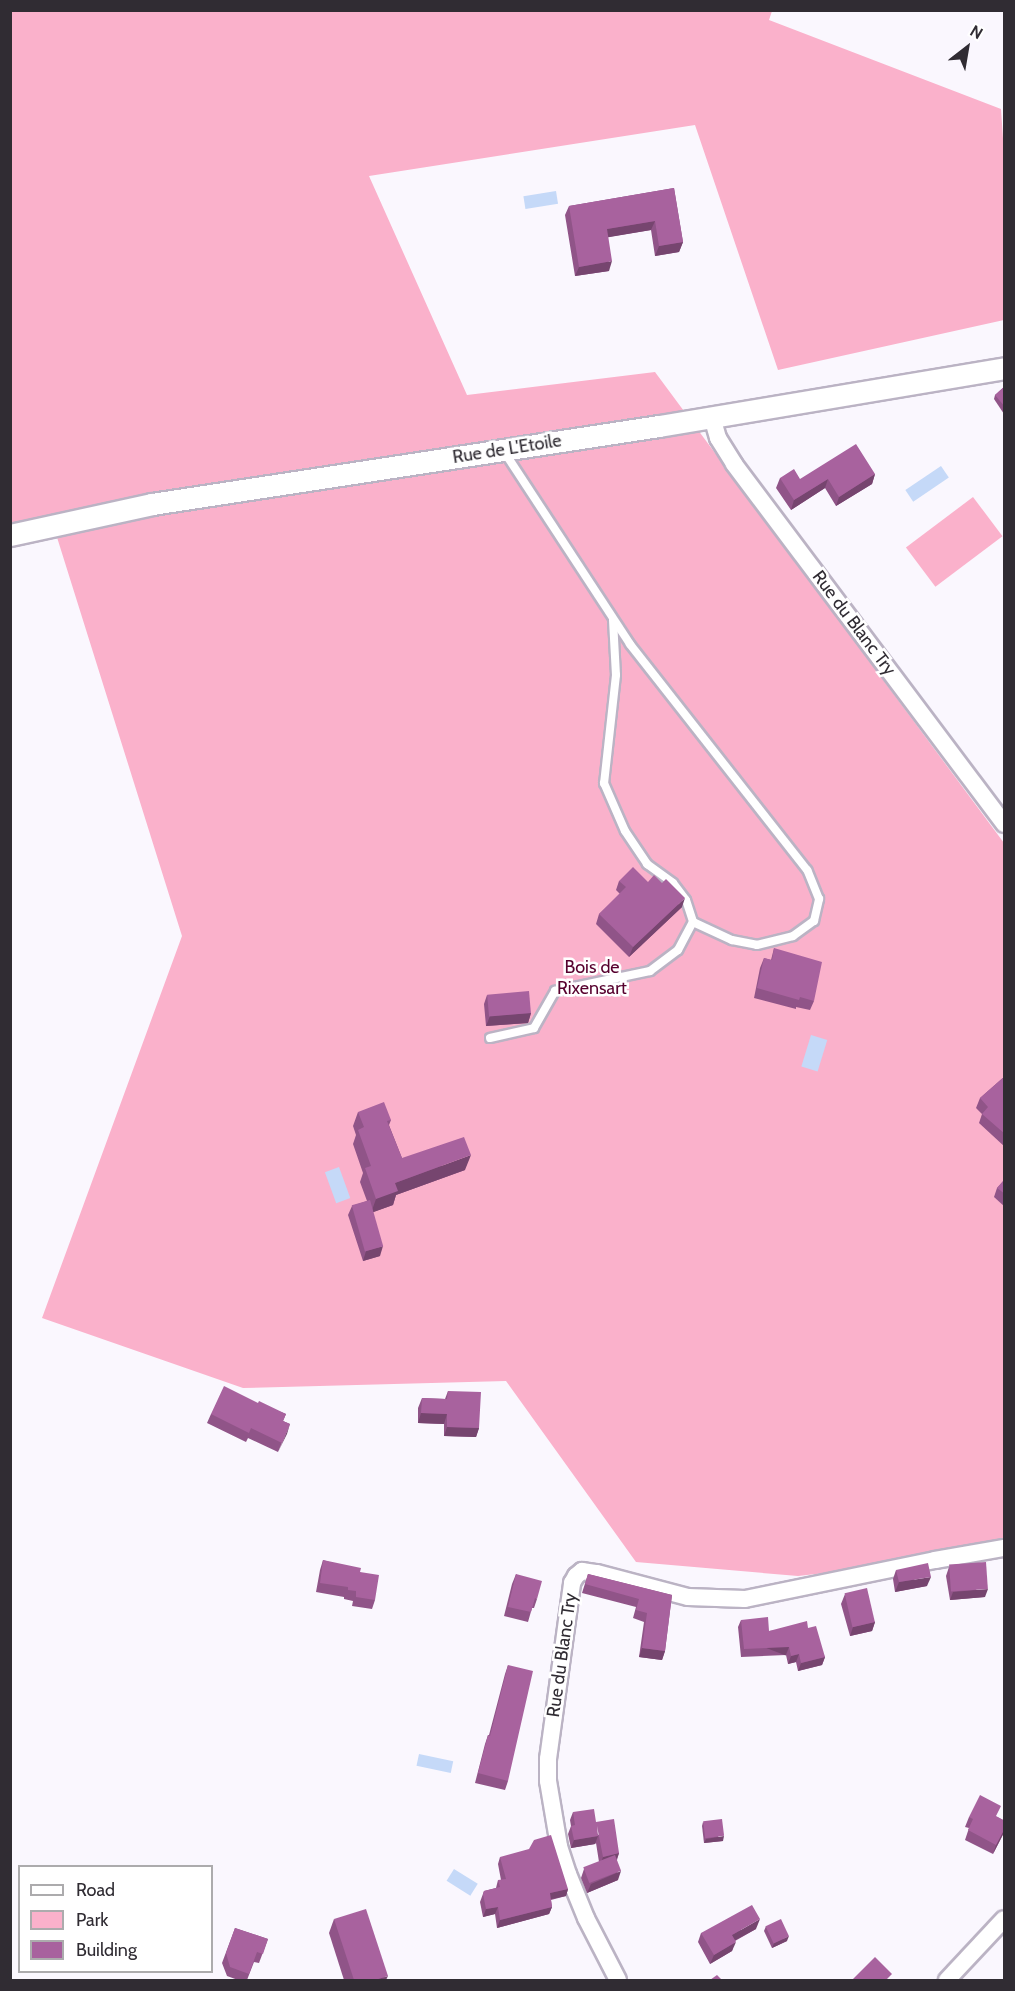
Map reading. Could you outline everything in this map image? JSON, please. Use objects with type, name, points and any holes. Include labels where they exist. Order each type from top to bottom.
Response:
[{"type":"street","name":"Rue de L'Etoile","points":[[10,535],[152,504],[712,417],[1005,368]]},
{"type":"street","name":"Rue du Blanc Try","points":[[712,417],[718,438],[735,464],[1005,824]]},
{"type":"street","name":"Rue du Blanc Try","points":[[618,1980],[586,1918],[568,1874],[559,1846],[548,1781],[548,1759],[572,1583],[576,1576],[582,1571],[597,1573],[688,1597],[745,1599],[1005,1548]]},
{"type":"street","points":[[947,1980],[1005,1919]]},
{"type":"lane","points":[[502,449],[614,620],[807,870],[819,899],[814,921],[793,936],[757,945],[732,940],[693,922]]},
{"type":"lane","points":[[490,1038],[534,1028],[555,991],[650,971],[678,950],[693,922],[686,900],[673,883],[647,864],[625,831],[604,783],[616,675],[614,620]]},
{"type":"green space","name":"Bois de Rixensart","points":[[10,11],[772,11],[769,20],[1001,109],[1004,153],[1004,320],[778,370],[695,125],[369,176],[467,395],[655,372],[1004,843],[1004,1553],[798,1576],[636,1562],[506,1381],[243,1388],[42,1318],[182,936],[50,515],[11,523]]},
{"type":"green space","points":[[973,497],[1002,536],[935,587],[906,548]]},
{"type":"water","points":[[556,191],[558,204],[525,209],[523,196]]},
{"type":"water","points":[[941,466],[949,478],[913,502],[905,490]]},
{"type":"water","points":[[811,1035],[827,1040],[818,1072],[801,1067]]},
{"type":"water","points":[[339,1167],[350,1198],[336,1203],[325,1172]]},
{"type":"water","points":[[419,1754],[453,1761],[451,1773],[417,1766]]},
{"type":"water","points":[[454,1869],[478,1884],[470,1896],[447,1881]]},
{"type":"building","points":[[674,188],[683,242],[659,246],[655,221],[607,229],[612,261],[579,267],[569,206]]},
{"type":"building","points":[[1005,386],[1005,407],[995,395]]},
{"type":"building","points":[[856,444],[875,474],[839,497],[828,479],[794,500],[780,478],[794,469],[800,479]]},
{"type":"building","points":[[633,867],[648,882],[654,875],[662,883],[666,879],[685,898],[633,947],[599,914],[626,887],[619,881]]},
{"type":"building","points":[[774,948],[822,962],[814,1001],[800,997],[799,1000],[757,988],[764,958],[772,960]]},
{"type":"building","points":[[529,991],[531,1013],[489,1017],[487,995]]},
{"type":"building","points":[[1005,1076],[1005,1134],[982,1114],[988,1107],[980,1098]]},
{"type":"building","points":[[384,1102],[391,1120],[387,1121],[402,1158],[464,1137],[471,1155],[395,1183],[398,1191],[376,1199],[365,1168],[371,1166],[358,1130],[364,1127],[358,1112]]},
{"type":"building","points":[[1005,1179],[1005,1194],[997,1188]]},
{"type":"building","points":[[370,1200],[383,1246],[365,1251],[352,1205]]},
{"type":"building","points":[[224,1386],[286,1414],[283,1421],[290,1424],[282,1443],[251,1428],[249,1433],[211,1414]]},
{"type":"building","points":[[448,1391],[481,1392],[479,1428],[447,1427],[447,1414],[421,1413],[422,1398],[447,1399]]},
{"type":"building","points":[[323,1560],[361,1568],[360,1572],[379,1575],[375,1600],[356,1597],[356,1591],[348,1590],[348,1587],[320,1583]]},
{"type":"building","points":[[986,1562],[988,1589],[951,1592],[949,1565]]},
{"type":"building","points":[[928,1563],[931,1577],[899,1582],[896,1570]]},
{"type":"building","points":[[516,1574],[542,1581],[531,1612],[508,1607]]},
{"type":"building","points":[[588,1574],[672,1595],[665,1651],[642,1648],[647,1613],[636,1610],[639,1599],[585,1584]]},
{"type":"building","points":[[867,1588],[875,1622],[852,1627],[845,1593]]},
{"type":"building","points":[[768,1617],[769,1631],[807,1621],[808,1628],[816,1626],[825,1657],[801,1663],[799,1654],[791,1656],[789,1647],[744,1649],[741,1620]]},
{"type":"building","points":[[508,1665],[533,1671],[508,1781],[478,1773]]},
{"type":"building","points":[[980,1795],[1001,1806],[996,1816],[1005,1821],[1005,1828],[996,1845],[968,1830],[973,1819],[969,1817]]},
{"type":"building","points":[[594,1809],[596,1822],[614,1819],[619,1853],[603,1857],[597,1826],[598,1836],[574,1840],[571,1826],[575,1825],[573,1812]]},
{"type":"building","points":[[722,1819],[724,1836],[705,1838],[703,1821]]},
{"type":"building","points":[[551,1835],[568,1889],[550,1893],[552,1907],[500,1920],[498,1907],[486,1909],[483,1894],[484,1891],[500,1887],[498,1880],[506,1879],[500,1857],[529,1849],[534,1840]]},
{"type":"building","points":[[615,1855],[621,1871],[589,1883],[583,1867]]},
{"type":"building","points":[[752,1905],[760,1919],[732,1935],[736,1942],[714,1955],[701,1933]]},
{"type":"building","points":[[366,1909],[388,1976],[375,1980],[354,1980],[334,1919]]},
{"type":"building","points":[[781,1919],[789,1936],[774,1943],[766,1926]]},
{"type":"building","points":[[235,1928],[268,1939],[263,1954],[257,1952],[249,1974],[230,1967],[226,1953]]},
{"type":"building","points":[[875,1957],[892,1974],[886,1980],[852,1980]]},
{"type":"building","points":[[717,1975],[722,1980],[710,1980]]}]
